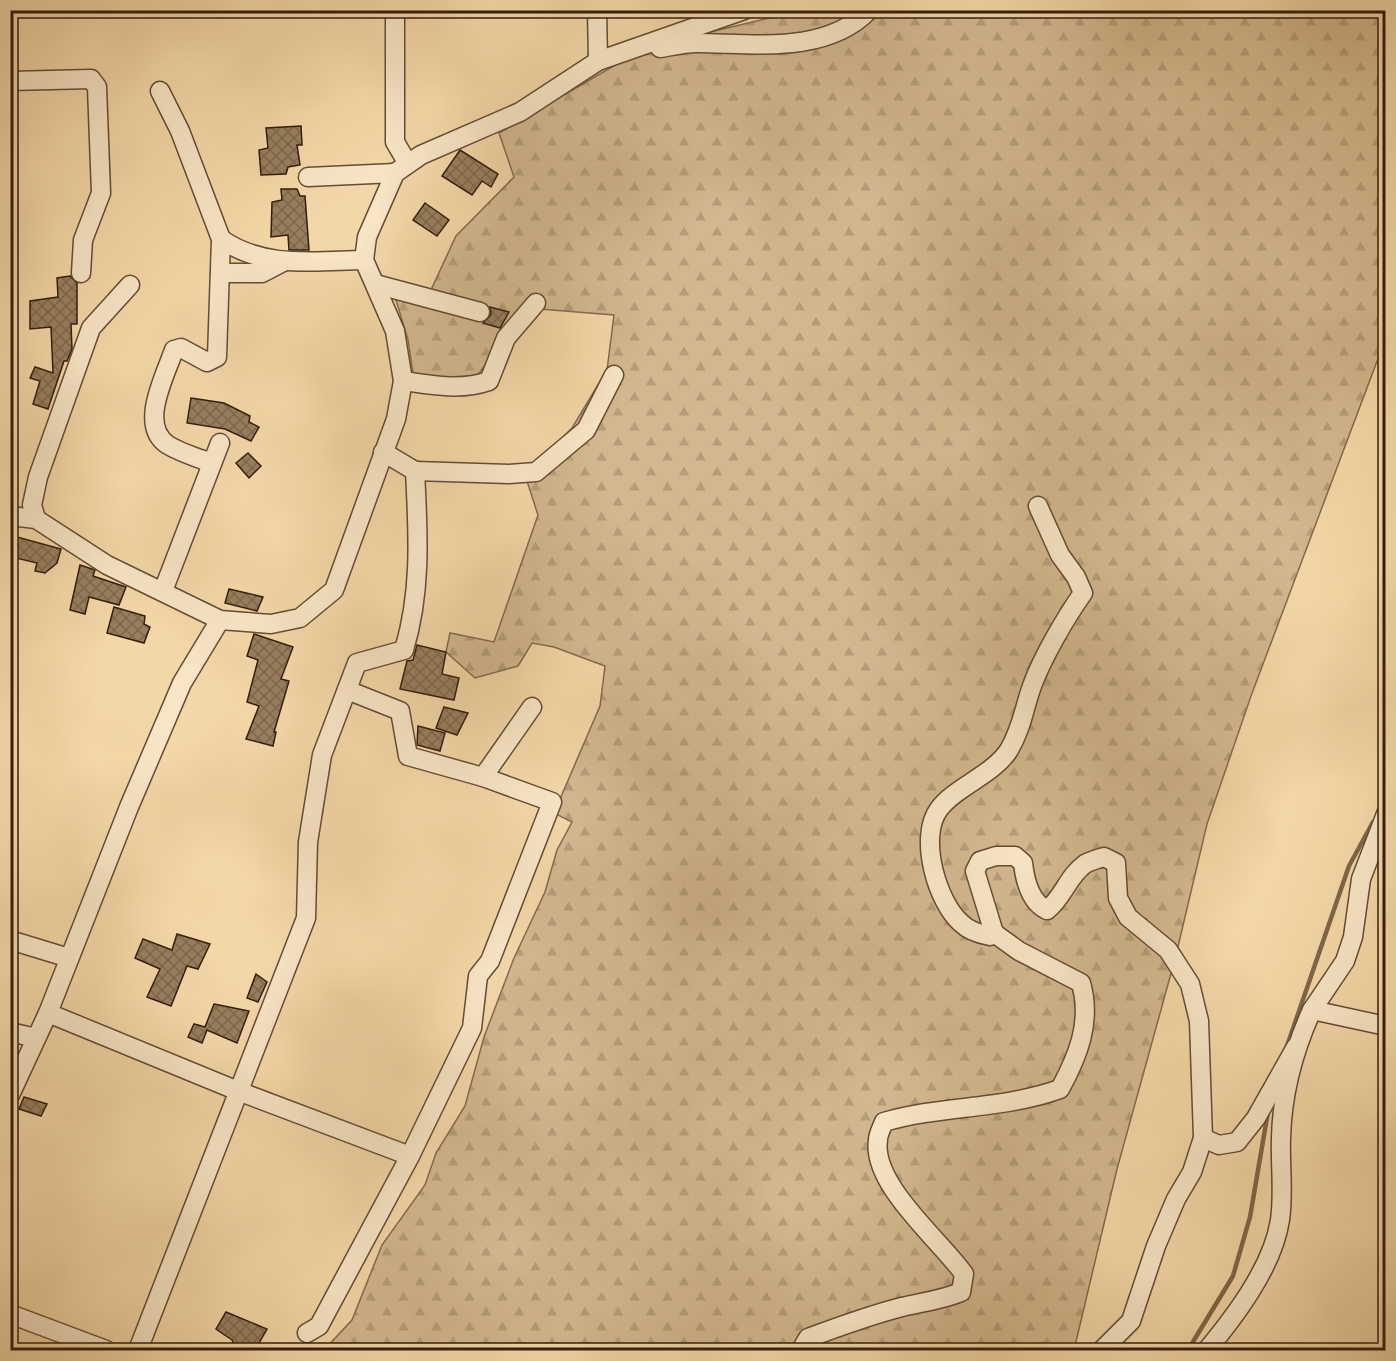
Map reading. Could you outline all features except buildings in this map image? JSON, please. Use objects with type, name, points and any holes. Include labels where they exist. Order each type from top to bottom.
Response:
[{"type":"street","points":[[395,10],[395,142],[402,169]]},
{"type":"street","points":[[597,10],[598,61]]},
{"type":"street","points":[[10,516],[36,519],[107,565],[220,620],[271,624],[300,618],[334,590],[396,418],[403,381],[395,331],[364,260],[367,237],[402,169],[421,154],[520,112],[598,61],[744,10]]},
{"type":"street","points":[[620,54],[695,43],[772,45],[820,38],[860,20],[869,10]]},
{"type":"street","points":[[10,81],[91,79],[97,87],[101,193],[83,240],[81,273]]},
{"type":"street","points":[[160,91],[180,131],[221,239],[217,357],[207,362],[181,348],[174,350],[153,416],[158,437],[169,446],[212,463]]},
{"type":"street","points":[[308,177],[402,169]]},
{"type":"street","points":[[221,239],[251,256],[283,262],[364,260]]},
{"type":"street","points":[[220,273],[262,273],[283,262]]},
{"type":"street","points":[[375,284],[480,312]]},
{"type":"street","points":[[36,519],[33,505],[38,477],[91,328],[130,285]]},
{"type":"street","points":[[403,381],[449,388],[472,387],[489,381],[506,338],[536,303]]},
{"type":"street","points":[[383,452],[415,471],[509,474],[536,472],[586,429],[614,375]]},
{"type":"street","points":[[163,591],[220,443]]},
{"type":"street","points":[[138,1350],[306,918],[308,843],[322,755],[346,690],[357,663],[404,650],[413,620],[419,565],[415,471]]},
{"type":"street","points":[[994,933],[990,936],[975,932],[961,923],[942,900],[931,858],[931,828],[939,809],[988,771],[1008,752],[1025,717],[1032,686],[1083,593],[1076,577],[1060,555],[1038,506]]},
{"type":"street","points":[[10,1095],[48,1013],[129,807],[182,683],[220,620]]},
{"type":"street","points":[[307,1333],[319,1326],[410,1156],[472,1028],[477,976],[490,961],[552,802],[483,777],[408,756],[400,711],[346,690]]},
{"type":"street","points":[[483,777],[532,708]]},
{"type":"street","points":[[1203,1138],[1219,1145],[1237,1142],[1256,1118],[1296,1047],[1312,1010],[1345,962],[1353,937],[1361,879],[1386,814]]},
{"type":"street","points":[[801,1350],[808,1338],[901,1307],[943,1300],[961,1292],[964,1274],[896,1193],[879,1159],[878,1139],[884,1122],[915,1113],[980,1108],[1038,1097],[1060,1089],[1080,1052],[1085,999],[1081,983],[1019,951],[994,933],[978,888],[975,872],[980,861],[996,856],[1015,856],[1023,863],[1025,878],[1037,905],[1047,910],[1058,902],[1068,884],[1085,864],[1104,857],[1116,863],[1118,898],[1128,917],[1168,950],[1190,984],[1199,1020],[1203,1138],[1192,1172],[1176,1199],[1156,1246],[1131,1321],[1102,1350]]},
{"type":"street","points":[[10,940],[69,958]]},
{"type":"street","points":[[1312,1010],[1386,1026]]},
{"type":"street","points":[[48,1013],[238,1091],[410,1156]]},
{"type":"street","points":[[10,1032],[36,1038]]},
{"type":"street","points":[[1207,1350],[1236,1315],[1272,1247],[1280,1220],[1281,1135],[1296,1047]]},
{"type":"street","points":[[10,1314],[106,1350]]},
{"type":"green space","points":[[799,11],[1385,11],[1385,340],[1251,696],[1207,824],[1175,959],[1117,1169],[1074,1350],[324,1350],[352,1320],[382,1245],[425,1185],[436,1153],[465,1106],[484,1037],[514,958],[545,892],[557,850],[572,822],[554,813],[600,706],[605,666],[554,647],[532,643],[518,666],[475,678],[446,652],[450,633],[494,642],[538,515],[525,475],[572,428],[607,370],[614,315],[540,309],[489,360],[477,376],[447,383],[413,373],[408,340],[396,300],[430,292],[456,236],[514,177],[499,133],[622,61],[706,33]]},
{"type":"waterway","points":[[1378,812],[1386,797]]},
{"type":"waterway","points":[[1287,1046],[1349,866],[1373,822]]},
{"type":"waterway","points":[[1188,1350],[1233,1276],[1250,1217],[1268,1112]]}]
